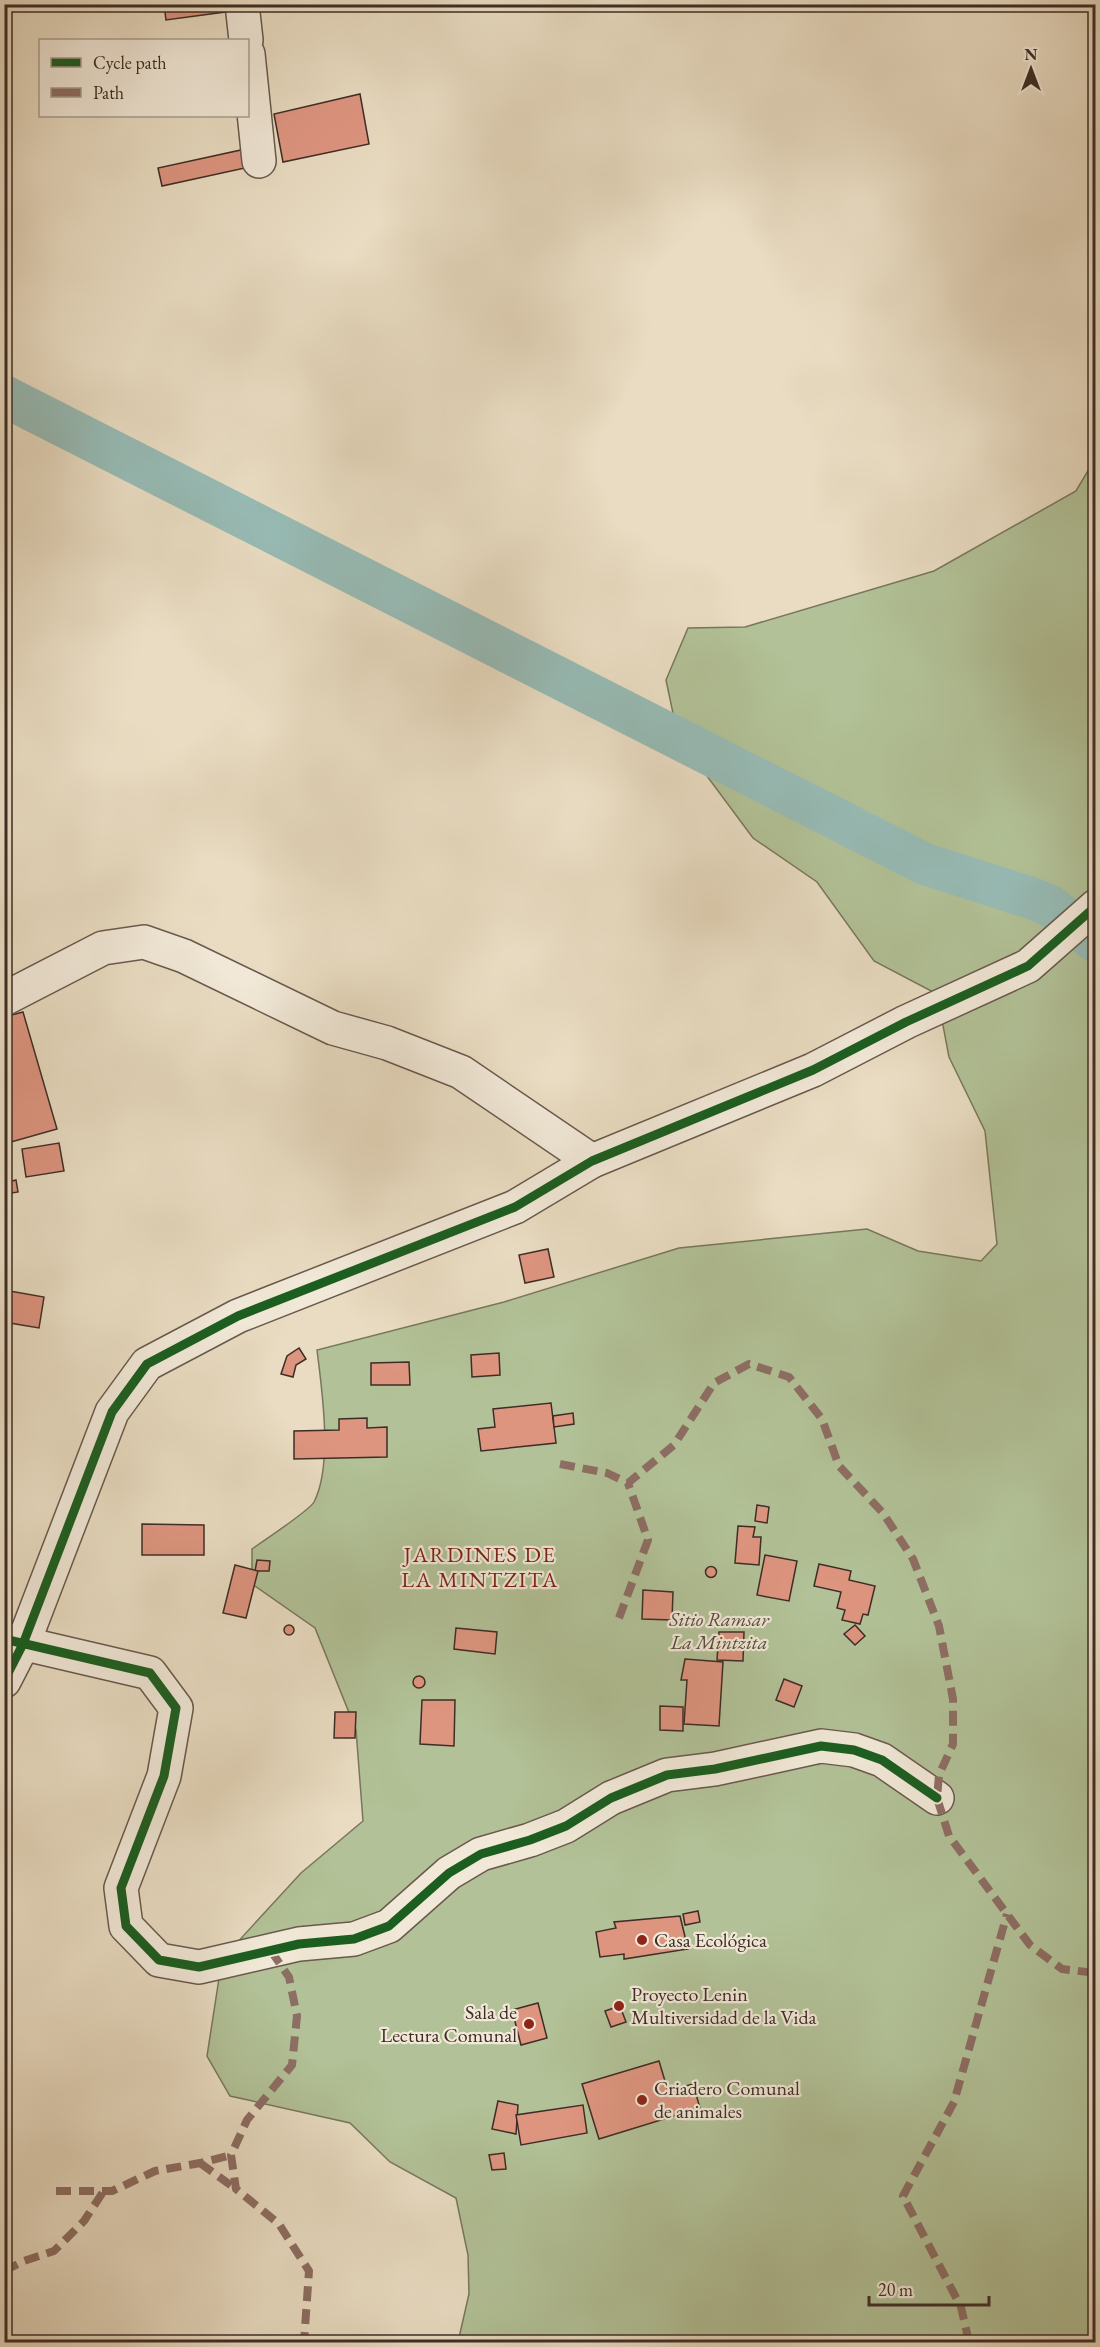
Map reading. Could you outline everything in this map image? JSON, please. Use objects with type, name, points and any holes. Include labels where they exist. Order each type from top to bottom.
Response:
[{"type":"street","points":[[242,4],[246,39]]},
{"type":"street","points":[[249,64],[259,161]]},
{"type":"street","points":[[4,1681],[14,1641],[112,1412],[147,1364],[238,1316],[515,1207],[592,1161],[813,1070],[906,1022],[1028,966],[1083,918]]},
{"type":"street","points":[[4,999],[103,948],[144,942],[184,956],[333,1028],[387,1043],[461,1072],[592,1161]]},
{"type":"street","points":[[14,1641],[150,1673],[176,1708],[164,1776],[121,1888],[126,1926],[159,1960],[199,1967],[299,1944],[354,1939],[389,1926],[449,1873],[481,1854],[530,1840],[566,1826],[611,1798],[667,1775],[715,1769],[821,1746],[854,1750],[882,1760],[937,1798]]},
{"type":"green space","name":"Sitio Ramsar La Mintzita","points":[[1095,459],[1095,2342],[458,2342],[469,2294],[468,2255],[456,2198],[390,2162],[350,2123],[230,2096],[207,2056],[222,1959],[301,1873],[363,1821],[356,1730],[315,1628],[252,1584],[252,1549],[310,1506],[320,1486],[325,1448],[317,1350],[504,1302],[679,1248],[867,1229],[918,1251],[981,1261],[997,1244],[985,1131],[949,1057],[937,994],[874,961],[817,882],[753,838],[678,737],[666,680],[688,628],[745,627],[934,571],[1076,491]]},
{"type":"building","points":[[164,4],[224,4],[225,12],[166,20]]},
{"type":"building","points":[[360,94],[369,144],[283,162],[274,114]]},
{"type":"building","points":[[241,150],[245,168],[162,186],[158,168]]},
{"type":"building","points":[[23,1012],[57,1129],[4,1144],[4,1017]]},
{"type":"building","points":[[59,1143],[64,1171],[26,1177],[22,1149]]},
{"type":"building","points":[[16,1180],[18,1192],[6,1194],[4,1183]]},
{"type":"building","points":[[548,1249],[554,1277],[525,1283],[519,1255]]},
{"type":"building","points":[[4,1290],[44,1297],[39,1328],[4,1322]]},
{"type":"building","points":[[299,1348],[306,1359],[296,1365],[293,1377],[281,1374],[287,1356]]},
{"type":"building","points":[[499,1353],[500,1375],[472,1377],[471,1355]]},
{"type":"building","points":[[409,1362],[410,1385],[371,1385],[371,1363]]},
{"type":"building","points":[[551,1403],[556,1443],[481,1451],[478,1429],[495,1427],[493,1409]]},
{"type":"building","points":[[573,1413],[574,1424],[554,1427],[553,1416]]},
{"type":"building","points":[[367,1418],[367,1428],[387,1427],[387,1457],[294,1459],[294,1431],[339,1430],[339,1419]]},
{"type":"building","points":[[757,1505],[769,1507],[767,1523],[755,1521]]},
{"type":"building","points":[[142,1524],[204,1525],[204,1555],[142,1555]]},
{"type":"building","points":[[738,1526],[755,1527],[753,1537],[761,1537],[759,1565],[735,1563]]},
{"type":"building","points":[[765,1555],[797,1561],[789,1601],[757,1595]]},
{"type":"building","points":[[257,1560],[270,1561],[269,1571],[255,1571]]},
{"type":"building","points":[[819,1564],[851,1571],[849,1580],[875,1586],[868,1615],[863,1614],[860,1624],[842,1620],[845,1610],[837,1608],[841,1592],[814,1586]]},
{"type":"building","points":[[235,1565],[258,1571],[246,1618],[223,1613]]},
{"type":"building","points":[[711,1567],[715,1568],[715,1576],[711,1577],[707,1576],[706,1572],[707,1568]]},
{"type":"building","points":[[643,1590],[673,1592],[672,1620],[642,1619]]},
{"type":"building","points":[[289,1625],[294,1630],[289,1635],[284,1630]]},
{"type":"building","points":[[855,1625],[865,1636],[855,1645],[844,1634]]},
{"type":"building","points":[[456,1628],[497,1632],[495,1654],[454,1649]]},
{"type":"building","points":[[719,1632],[744,1632],[743,1661],[717,1660]]},
{"type":"building","points":[[685,1659],[723,1662],[719,1726],[684,1724],[687,1680],[681,1680]]},
{"type":"building","points":[[421,1676],[425,1682],[421,1688],[417,1688],[413,1680]]},
{"type":"building","points":[[784,1679],[802,1686],[794,1707],[776,1700]]},
{"type":"building","points":[[422,1700],[455,1700],[454,1746],[420,1744]]},
{"type":"building","points":[[660,1706],[683,1707],[683,1731],[660,1730]]},
{"type":"building","points":[[335,1712],[356,1712],[355,1738],[334,1738]]},
{"type":"building","points":[[698,1911],[700,1922],[685,1925],[683,1914]]},
{"type":"building","name":"Casa Ecológica","points":[[680,1916],[688,1949],[624,1959],[624,1954],[600,1957],[596,1932],[616,1928],[614,1922]]},
{"type":"building","name":"Sala de Lectura Comunal","points":[[538,2003],[547,2038],[521,2045],[512,2010]]},
{"type":"building","points":[[620,2006],[626,2022],[611,2027],[605,2011]]},
{"type":"building","name":"Criadero Comunal de animales","points":[[659,2061],[668,2091],[693,2084],[700,2108],[599,2139],[582,2084]]},
{"type":"building","points":[[498,2101],[518,2105],[516,2134],[492,2129]]},
{"type":"building","points":[[583,2105],[587,2133],[521,2145],[516,2115]]},
{"type":"building","points":[[504,2153],[506,2169],[492,2170],[489,2155]]},
{"type":"waterway","points":[[4,396],[925,864],[1049,905],[1096,942]]},
{"type":"marked path","points":[[560,1464],[607,1473],[628,1483],[674,1445],[714,1383],[749,1364],[789,1377],[822,1419],[839,1466],[883,1513],[913,1559],[939,1626],[953,1699],[953,1744],[939,1775],[937,1798],[949,1836],[1030,1945],[1062,1969],[1096,1973]]},
{"type":"marked path","points":[[619,1618],[648,1540],[628,1483]]},
{"type":"marked path","points":[[969,2342],[961,2307],[903,2196],[954,2102],[1007,1914]]},
{"type":"marked path","points":[[271,1951],[289,1977],[297,2016],[292,2065],[247,2120],[231,2155],[236,2189],[279,2224],[309,2271],[304,2342]]},
{"type":"marked path","points":[[56,2191],[112,2191],[155,2171],[231,2155]]},
{"type":"marked path","points":[[200,2163],[236,2189]]},
{"type":"marked path","points":[[4,2271],[24,2261],[54,2251],[84,2221],[103,2192]]},
{"type":"cycle path","points":[[4,1681],[23,1644],[112,1412],[147,1364],[238,1316],[515,1207],[592,1161],[813,1070],[906,1022],[1028,966],[1096,906]]},
{"type":"cycle path","points":[[4,1639],[150,1673],[176,1708],[164,1776],[121,1888],[126,1926],[159,1960],[199,1967],[299,1944],[354,1939],[389,1926],[449,1873],[481,1854],[530,1840],[566,1826],[611,1798],[667,1775],[715,1769],[821,1746],[854,1750],[882,1760],[937,1798]]},
{"type":"place","name":"Casa Ecológica","points":[[642,1940]]},
{"type":"place","name":"Proyecto Lenin Multiversidad de la Vida","points":[[619,2006]]},
{"type":"place","name":"Sala de Lectura Comunal","points":[[529,2024]]},
{"type":"place","name":"Criadero Comunal de animales","points":[[642,2100]]},
{"type":"district","name":"JARDINES DE LA MINTZITA","points":[[480,1566]]}]
